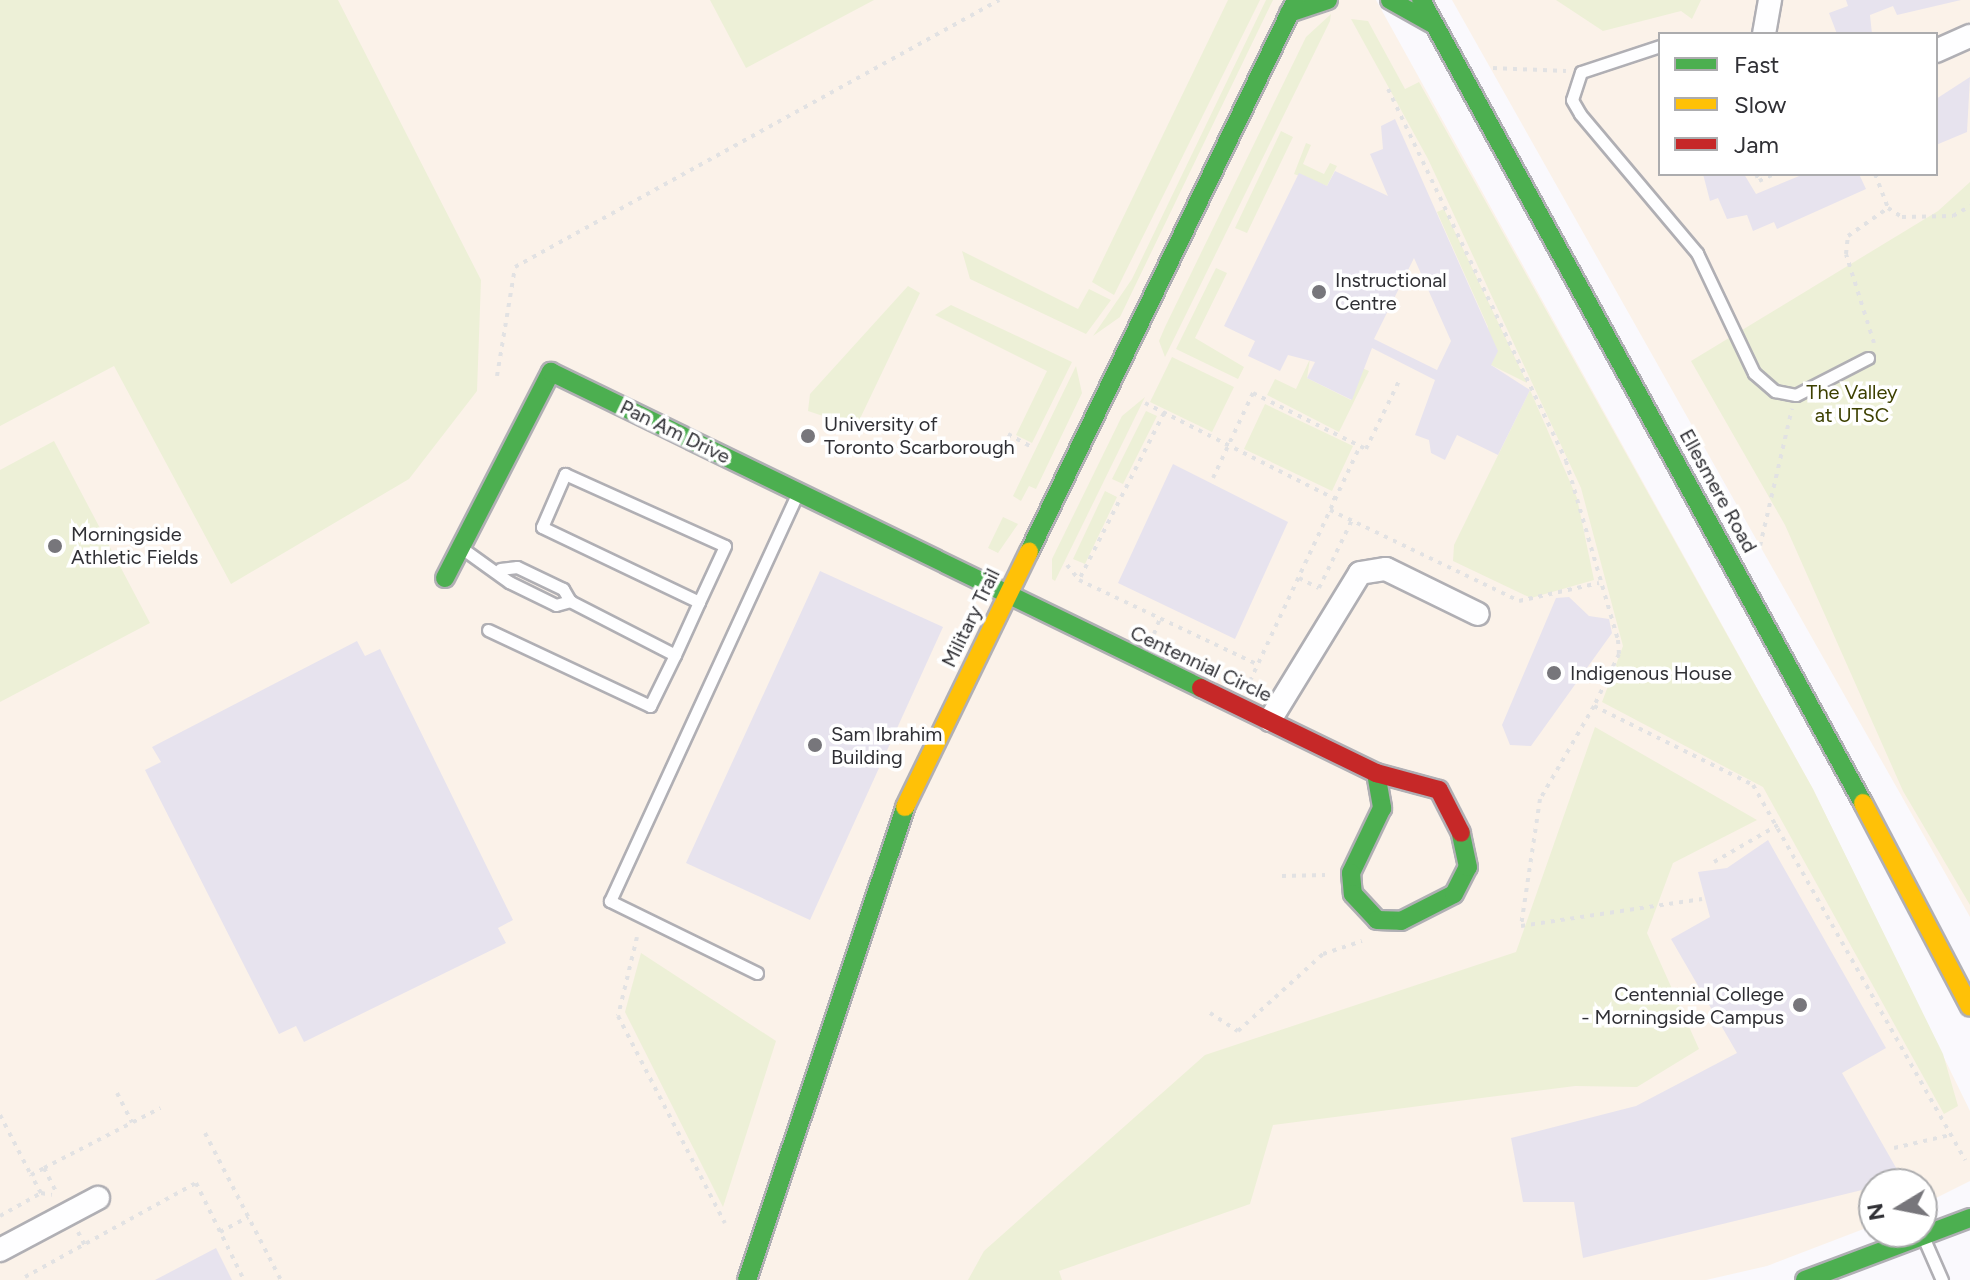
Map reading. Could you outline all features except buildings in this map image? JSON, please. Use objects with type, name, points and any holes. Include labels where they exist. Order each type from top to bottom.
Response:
[{"type":"street","points":[[1293,6],[1328,0]]},
{"type":"street","points":[[1390,0],[1435,27]]},
{"type":"street","name":"Ellesmere Road","points":[[1421,0],[1822,725],[1970,1007]]},
{"type":"street","points":[[1764,32],[1770,0]]},
{"type":"street","name":"Military Trail","points":[[747,1280],[892,834],[1293,6]]},
{"type":"street","points":[[1938,50],[1970,36]]},
{"type":"street","name":"Pan Am Drive","points":[[445,578],[551,372],[798,492],[1005,598]]},
{"type":"street","points":[[1270,720],[1360,573],[1386,569],[1478,614]]},
{"type":"street","name":"Centennial Circle","points":[[1005,598],[1270,720],[1376,773],[1439,790],[1466,855],[1454,894],[1401,921],[1377,920],[1353,894],[1351,873],[1382,808],[1376,773]]},
{"type":"street","points":[[0,1250],[98,1198]]},
{"type":"street","points":[[1938,1233],[1970,1218]]},
{"type":"street","points":[[1805,1280],[1856,1272],[1905,1248]]},
{"type":"lane","points":[[1658,47],[1581,72],[1572,100],[1580,114],[1697,253],[1754,373],[1775,391],[1796,395],[1868,358]]},
{"type":"lane","points":[[488,630],[650,706],[675,655],[725,546],[565,474],[542,527],[699,602]]},
{"type":"lane","points":[[757,973],[610,901],[798,492]]},
{"type":"lane","points":[[459,547],[500,569],[509,582],[556,605],[570,601],[675,655]]},
{"type":"lane","points":[[1928,1248],[1942,1280]]},
{"type":"path","points":[[497,376],[515,267],[999,0]]},
{"type":"path","points":[[1493,68],[1581,72]]},
{"type":"path","points":[[1388,89],[1446,204],[1566,461],[1619,654],[1594,706],[1552,770],[1531,828],[1521,926],[1702,899]]},
{"type":"path","points":[[1876,176],[1888,208],[1902,217],[1940,216],[1970,206]]},
{"type":"path","points":[[1436,208],[1446,204]]},
{"type":"path","points":[[1868,358],[1875,340],[1846,254],[1848,236],[1888,208]]},
{"type":"path","points":[[1213,478],[1253,393],[1366,449],[1399,381]]},
{"type":"path","points":[[1760,546],[1796,395]]},
{"type":"path","points":[[1145,403],[1335,499]]},
{"type":"path","points":[[1079,580],[1164,413]]},
{"type":"path","points":[[1008,434],[1033,448]]},
{"type":"path","points":[[1250,681],[1360,446]]},
{"type":"path","points":[[1330,510],[1519,601],[1599,583]]},
{"type":"path","points":[[1299,578],[1319,588],[1352,520]]},
{"type":"path","points":[[1067,565],[1079,580],[1257,664]]},
{"type":"path","points":[[1154,634],[1160,618]]},
{"type":"path","points":[[1594,706],[1753,785],[1965,1160]]},
{"type":"path","points":[[1714,862],[1778,825]]},
{"type":"path","points":[[1282,876],[1331,875]]},
{"type":"path","points":[[637,937],[618,1016],[725,1223]]},
{"type":"path","points":[[1210,1013],[1238,1031],[1323,954],[1369,938]]},
{"type":"path","points":[[117,1093],[132,1122]]},
{"type":"path","points":[[31,1175],[160,1108]]},
{"type":"path","points":[[0,1115],[41,1193]]},
{"type":"path","points":[[205,1133],[281,1280]]},
{"type":"path","points":[[1894,1148],[1950,1135]]},
{"type":"path","points":[[44,1168],[57,1194]]},
{"type":"path","points":[[25,1277],[196,1183],[244,1280]]},
{"type":"path","points":[[220,1232],[248,1217]]},
{"type":"shaded area","name":"University of Toronto Scarborough","points":[[0,0],[1376,0],[1813,789],[1970,1111],[1970,1181],[1938,1197],[1938,1168],[1858,1168],[1858,1231],[1767,1266],[1706,1280],[0,1280]]},
{"type":"shaded area","points":[[1452,0],[1970,0],[1970,917]]},
{"type":"green space","points":[[0,0],[338,0],[481,280],[477,391],[409,479],[231,584],[114,366],[0,426]]},
{"type":"green space","points":[[710,0],[874,0],[746,68]]},
{"type":"green space","points":[[1228,0],[1260,0],[1114,295],[1092,282]]},
{"type":"green space","points":[[1266,0],[1273,0],[1120,317],[1093,336],[1132,279]]},
{"type":"green space","points":[[1556,0],[1701,0],[1692,19],[1681,11],[1603,31]]},
{"type":"green space","points":[[1331,14],[1165,357],[1159,341],[1165,327],[1306,37]]},
{"type":"green space","points":[[1351,19],[1368,21],[1405,89],[1419,82],[1813,789],[1943,1054],[1958,1106],[1944,1114],[1763,787],[1602,702],[1623,646],[1581,488],[1428,159]]},
{"type":"green space","points":[[1281,131],[1293,137],[1247,233],[1235,228]]},
{"type":"green space","points":[[1306,143],[1311,145],[1303,164],[1324,174],[1330,163],[1337,166],[1327,186],[1294,174]]},
{"type":"green space","name":"The Valley at UTSC","points":[[1970,182],[1970,905],[1903,791],[1785,525],[1691,361],[1938,211]]},
{"type":"green space","points":[[1444,209],[1527,383],[1491,365],[1488,327],[1437,212]]},
{"type":"green space","points":[[962,251],[1078,309],[1089,289],[1111,300],[1086,334],[970,279]]},
{"type":"green space","points":[[1216,268],[1227,273],[1195,338],[1244,367],[1238,379],[1176,349]]},
{"type":"green space","points":[[908,286],[920,293],[856,427],[808,411],[810,394]]},
{"type":"green space","points":[[951,305],[1072,362],[1032,443],[1016,435],[1047,371],[935,315]]},
{"type":"green space","points":[[1172,357],[1234,387],[1212,432],[1150,402]]},
{"type":"green space","points":[[1310,359],[1307,378],[1351,400],[1362,368],[1369,371],[1339,432],[1267,395],[1275,379],[1296,389]]},
{"type":"green space","points":[[1076,366],[1082,393],[1036,489],[1029,486],[1021,501],[1013,496]]},
{"type":"green space","points":[[1530,390],[1577,498],[1594,580],[1531,598],[1453,561],[1454,545]]},
{"type":"green space","points":[[1145,397],[1055,581],[1052,579],[1052,559],[1122,416]]},
{"type":"green space","points":[[1265,404],[1353,446],[1332,491],[1244,449]]},
{"type":"green space","points":[[1146,411],[1157,416],[1123,484],[1112,479]]},
{"type":"green space","name":"Morningside Athletic Fields","points":[[54,441],[150,623],[0,702],[0,470]]},
{"type":"green space","points":[[1105,491],[1117,497],[1085,564],[1073,559]]},
{"type":"green space","points":[[1003,517],[1018,524],[998,553],[988,548]]},
{"type":"green space","points":[[1595,727],[1757,820],[1673,863],[1647,933],[1699,1049],[1637,1087],[1575,1086],[1273,1125],[1250,1204],[1059,1271],[1062,1280],[968,1280],[984,1251],[1205,1055],[1516,952]]},
{"type":"green space","points":[[641,953],[776,1041],[723,1207],[625,1012]]},
{"type":"traffic: fast","points":[[1029,552],[1296,0]]},
{"type":"traffic: fast","points":[[1289,13],[1328,0]]},
{"type":"traffic: fast","points":[[1390,0],[1431,23]]},
{"type":"traffic: fast","points":[[1421,0],[1863,803]]},
{"type":"traffic: fast","points":[[445,578],[551,372],[1201,688]]},
{"type":"traffic: fast","points":[[1376,773],[1382,808],[1351,873],[1353,894],[1377,920],[1401,921],[1454,894],[1468,867],[1461,833]]},
{"type":"traffic: fast","points":[[747,1280],[905,807]]},
{"type":"traffic: fast","points":[[1805,1280],[1970,1218]]},
{"type":"traffic: slow","points":[[905,807],[1029,552]]},
{"type":"traffic: slow","points":[[1863,803],[1970,1007]]},
{"type":"traffic: jam","points":[[1201,688],[1376,773],[1439,790],[1461,833]]},
{"type":"place","name":"Instructional Centre","points":[[1319,292]]},
{"type":"place","name":"University of Toronto Scarborough","points":[[808,436]]},
{"type":"place","name":"Morningside Athletic Fields","points":[[55,546]]},
{"type":"place","name":"Indigenous House","points":[[1554,673]]},
{"type":"place","name":"Sam Ibrahim Building","points":[[815,745]]},
{"type":"place","name":"Centennial College - Morningside Campus","points":[[1800,1005]]}]
